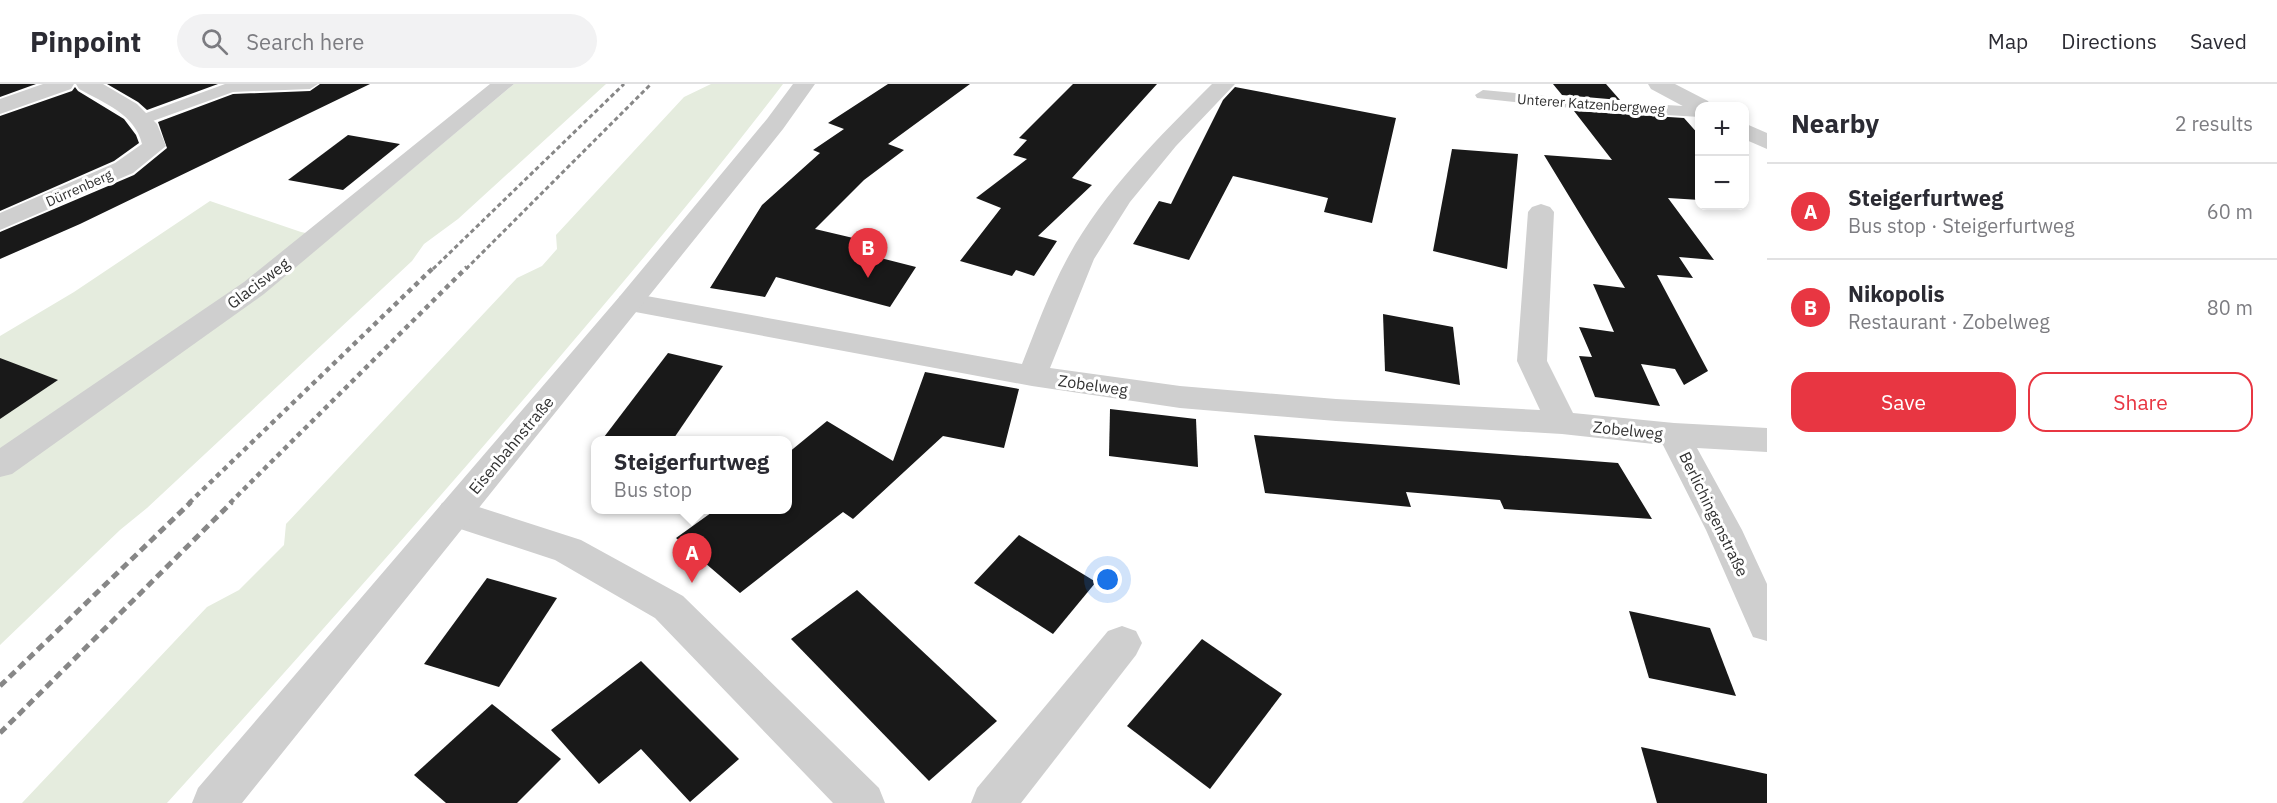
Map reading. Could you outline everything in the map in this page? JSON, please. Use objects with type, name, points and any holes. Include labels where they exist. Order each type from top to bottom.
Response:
[{"type":"street","points":[[0,107],[63,84]]},
{"type":"street","points":[[87,84],[144,119]]},
{"type":"street","name":"Glacisweg","points":[[0,465],[254,288],[503,84]]},
{"type":"street","name":"Eisenbahnstraße","points":[[214,803],[630,302],[768,133],[804,84]]},
{"type":"street","points":[[1032,376],[1080,259],[1127,190],[1168,141],[1224,84]]},
{"type":"street","name":"Unterer Katzenbergweg","points":[[1659,84],[1695,103]]},
{"type":"street","name":"Dürrenberg","points":[[0,222],[124,168],[154,146],[153,134],[144,119]]},
{"type":"street","points":[[1749,133],[1767,142]]},
{"type":"street","points":[[1541,212],[1532,361],[1562,423]]},
{"type":"street","name":"Zobelweg","points":[[630,302],[1032,376],[1180,398],[1562,423],[1674,435],[1767,440]]},
{"type":"street","name":"Berlichingenstraße","points":[[1674,435],[1724,530],[1767,625]]},
{"type":"street","points":[[454,513],[568,550],[669,607],[864,803]]},
{"type":"street","points":[[993,803],[1122,644]]},
{"type":"lane","points":[[144,119],[231,87],[310,84]]},
{"type":"lane","name":"Unterer Katzenbergweg","points":[[1483,95],[1558,103],[1695,112]]},
{"type":"shaded area","points":[[514,84],[606,84],[458,219],[424,244],[412,261],[147,508],[120,530],[0,645],[0,336],[74,292],[210,201],[301,232],[330,238]]},
{"type":"shaded area","points":[[711,84],[783,84],[690,201],[529,393],[350,599],[167,803],[22,803],[207,607],[239,590],[284,545],[286,524],[517,278],[542,266],[557,249],[556,235],[684,97]]},
{"type":"building","points":[[0,84],[36,84],[0,97]]},
{"type":"building","points":[[107,84],[218,84],[147,110],[138,102]]},
{"type":"building","points":[[320,84],[370,84],[80,224],[0,259],[0,232],[134,175],[167,148],[158,122],[233,94],[310,91]]},
{"type":"building","points":[[888,84],[970,84],[888,144],[904,150],[864,180],[815,229],[866,241],[857,252],[916,267],[890,307],[776,277],[765,297],[710,288],[762,205],[820,153],[813,150],[844,129],[828,123]]},
{"type":"building","points":[[1073,84],[1157,84],[1072,178],[1092,185],[1038,236],[1057,241],[1034,276],[1016,270],[1012,276],[960,261],[1001,208],[976,198],[1027,159],[1013,155],[1027,140],[1019,138]]},
{"type":"building","points":[[1553,84],[1606,84],[1620,100],[1562,95]]},
{"type":"building","points":[[75,87],[124,119],[139,143],[114,161],[0,211],[0,116],[72,91]]},
{"type":"building","points":[[1235,87],[1396,118],[1372,223],[1324,212],[1328,198],[1233,176],[1189,260],[1133,244],[1159,201],[1171,204],[1223,100]]},
{"type":"building","points":[[1574,111],[1684,118],[1695,130],[1695,200],[1668,198],[1714,260],[1679,257],[1693,278],[1657,275],[1708,371],[1684,385],[1675,369],[1641,364],[1660,406],[1595,397],[1579,356],[1592,357],[1579,327],[1614,332],[1593,284],[1625,288],[1544,155],[1612,160]]},
{"type":"building","points":[[348,135],[400,144],[343,190],[288,180]]},
{"type":"building","points":[[1452,149],[1518,154],[1507,269],[1433,251]]},
{"type":"building","points":[[1383,314],[1453,327],[1460,385],[1385,371]]},
{"type":"building","points":[[668,353],[723,366],[675,436],[605,436]]},
{"type":"building","points":[[0,358],[58,380],[0,419]]},
{"type":"building","points":[[925,372],[1019,389],[1004,448],[943,436],[853,519],[843,512],[740,593],[676,538],[709,514],[792,514],[792,450],[827,421],[893,461]]},
{"type":"building","points":[[1110,409],[1196,419],[1198,467],[1109,456]]},
{"type":"building","points":[[1254,435],[1618,463],[1652,519],[1504,509],[1500,500],[1406,492],[1411,507],[1265,493]]},
{"type":"building","points":[[1019,535],[1096,582],[1053,634],[974,583]]},
{"type":"building","points":[[487,578],[557,598],[499,687],[424,664]]},
{"type":"building","points":[[857,590],[997,721],[929,781],[791,639]]},
{"type":"building","points":[[1629,611],[1710,628],[1736,696],[1649,678]]},
{"type":"building","points":[[1202,639],[1282,694],[1210,789],[1127,726]]},
{"type":"building","points":[[641,661],[739,759],[690,802],[641,749],[599,784],[551,730]]},
{"type":"building","points":[[492,704],[561,759],[517,803],[446,803],[414,775]]},
{"type":"building","points":[[1641,747],[1767,774],[1767,803],[1657,803]]},
{"type":"railway","points":[[433,269],[624,84]]},
{"type":"railway","points":[[466,269],[651,84]]},
{"type":"railway","points":[[189,503],[434,267]]},
{"type":"railway","points":[[230,503],[467,267]]},
{"type":"railway","points":[[0,686],[191,502]]},
{"type":"railway","points":[[0,733],[232,502]]},
{"type":"place","name":"Nikopolis","points":[[868,278]]},
{"type":"place","name":"Steigerfurtweg","points":[[692,583]]}]
